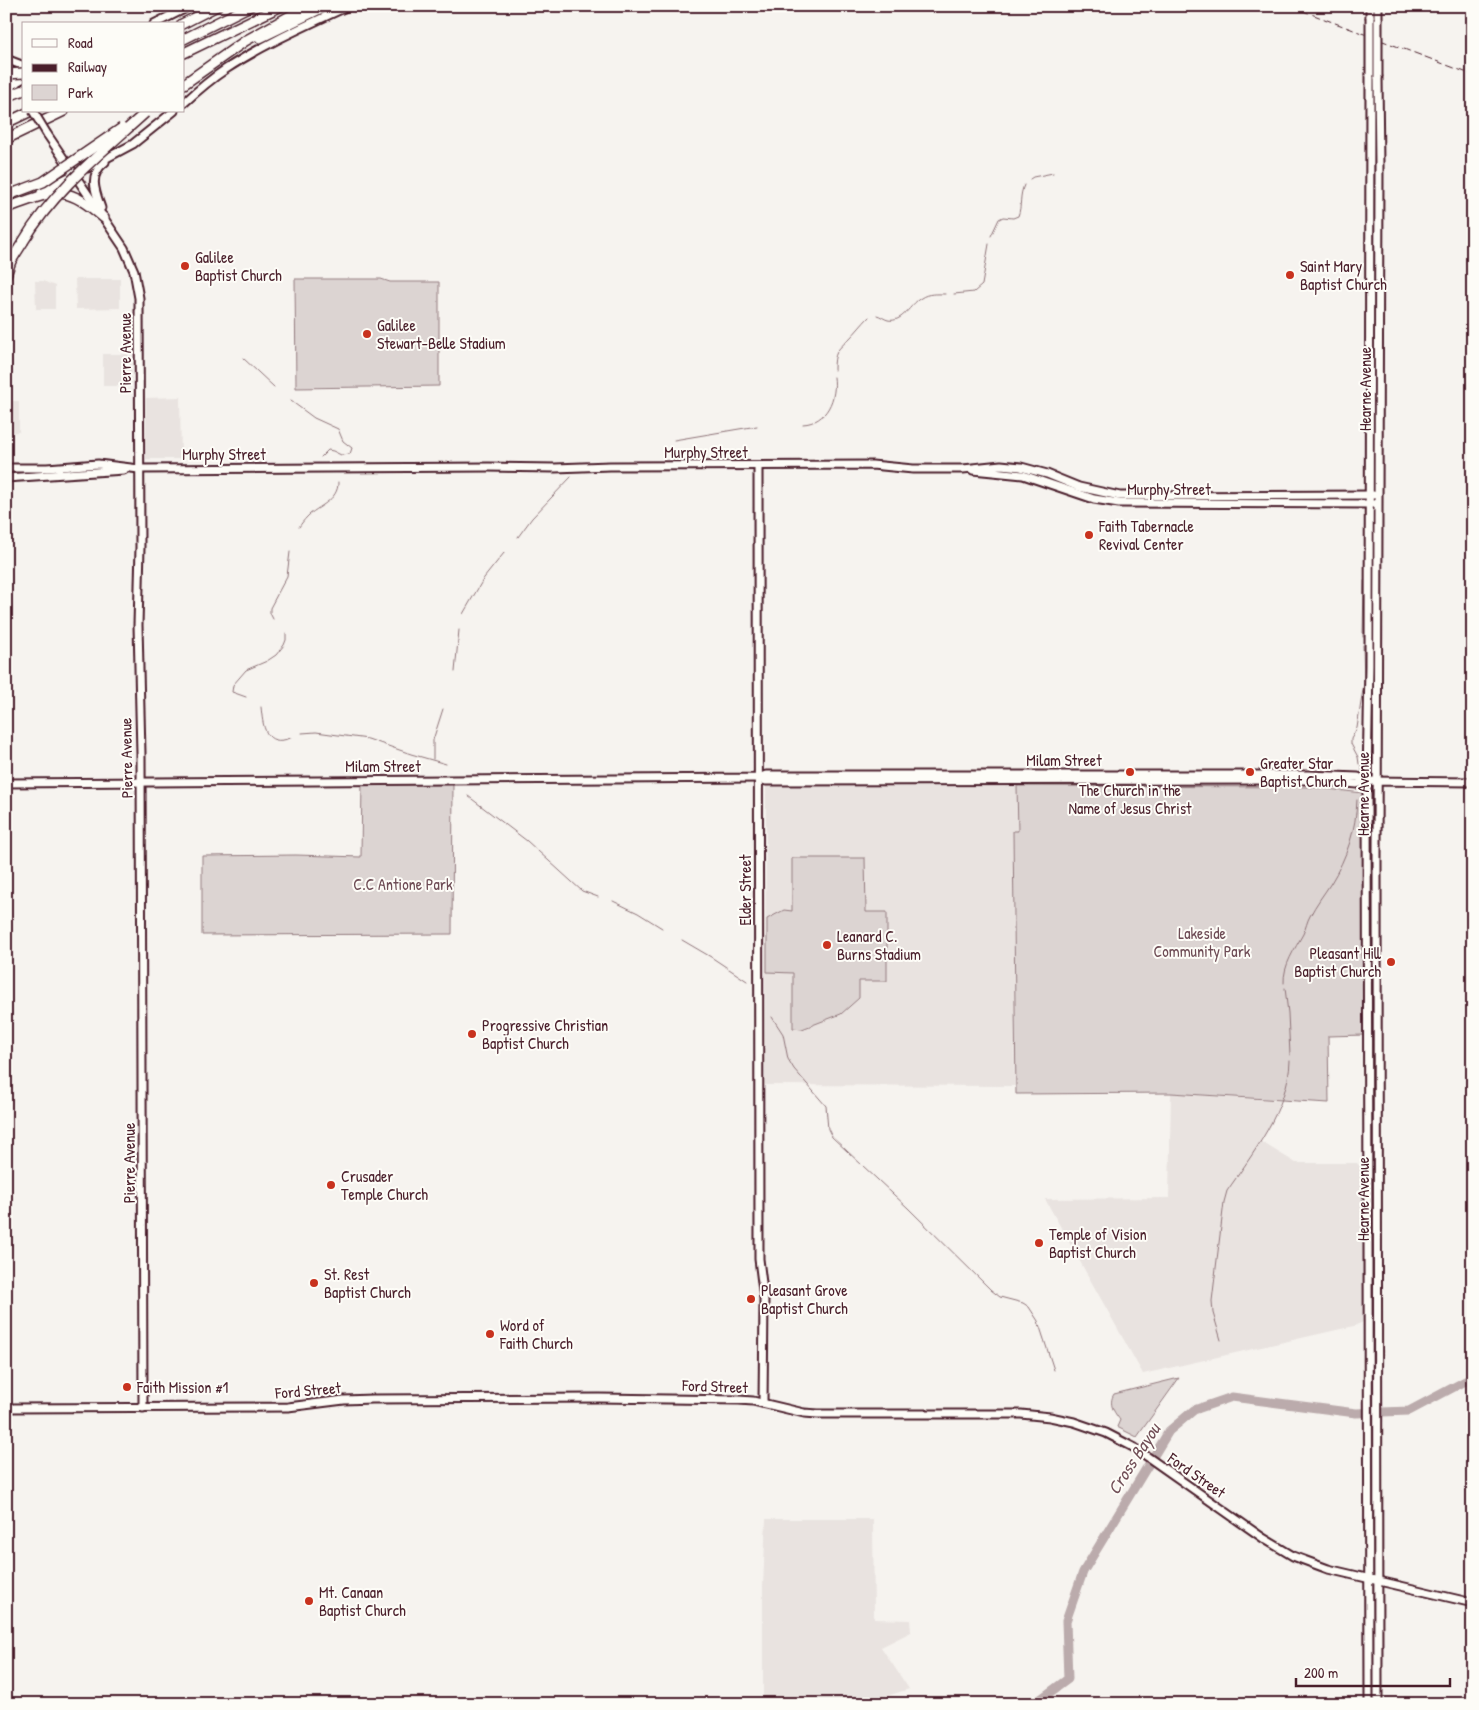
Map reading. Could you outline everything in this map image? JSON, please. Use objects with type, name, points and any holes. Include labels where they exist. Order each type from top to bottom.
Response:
[{"type":"highway","points":[[185,22],[217,6]]},
{"type":"highway","points":[[185,38],[250,6]]},
{"type":"highway","points":[[185,53],[281,6]]},
{"type":"highway","points":[[185,83],[245,41],[308,6]]},
{"type":"highway","points":[[199,73],[254,42],[326,6]]},
{"type":"highway","points":[[6,74],[22,73]]},
{"type":"highway","points":[[6,97],[22,91]]},
{"type":"highway","points":[[6,124],[30,112]]},
{"type":"highway","points":[[6,139],[62,112]]},
{"type":"highway","points":[[6,196],[31,188],[56,174],[146,112]]},
{"type":"highway","points":[[6,275],[11,262],[38,218],[60,192],[93,159],[146,112]]},
{"type":"highway","points":[[24,201],[75,175]]},
{"type":"highway","points":[[6,208],[45,194],[65,192],[82,199],[104,218]]},
{"type":"main road","points":[[158,22],[190,6]]},
{"type":"main road","points":[[185,102],[212,79],[238,62],[348,6]]},
{"type":"main road","name":"Hearne Avenue","points":[[1369,1704],[1367,1579],[1367,782],[1374,76],[1374,18],[1370,6]]},
{"type":"main road","name":"Hearne Avenue","points":[[1374,18],[1378,6]]},
{"type":"main road","points":[[6,59],[22,65]]},
{"type":"main road","points":[[6,70],[11,85],[22,94]]},
{"type":"main road","name":"Hearne Avenue","points":[[1374,76],[1379,166],[1377,782],[1378,1704]]},
{"type":"main road","name":"Pierre Avenue","points":[[33,112],[118,238],[130,259],[139,298],[139,674],[144,1408]]},
{"type":"main road","points":[[104,218],[94,190],[94,176],[99,166],[154,128],[173,112]]},
{"type":"main road","points":[[75,175],[126,147]]},
{"type":"main road","name":"Murphy Street","points":[[6,468],[47,468],[98,464],[139,469],[872,465],[913,469],[963,469],[996,466],[1021,467],[1047,474],[1080,487],[1120,496],[1379,495]]},
{"type":"main road","name":"Elder Street","points":[[758,466],[759,1259],[764,1314],[763,1403]]},
{"type":"main road","points":[[6,478],[139,469]]},
{"type":"main road","name":"Murphy Street","points":[[963,469],[1023,475],[1080,495],[1108,502],[1379,504]]},
{"type":"main road","name":"Milam Street","points":[[6,783],[759,778],[766,775],[1308,774],[1358,777],[1367,782],[1473,782]]},
{"type":"main road","name":"Ford Street","points":[[6,1408],[288,1407],[344,1400],[372,1399],[643,1398],[739,1400],[763,1403],[804,1413],[820,1414],[1040,1415],[1074,1422],[1135,1448],[1287,1553],[1328,1569],[1473,1603]]},
{"type":"shaded area","points":[[75,279],[120,279],[120,308],[76,309]]},
{"type":"shaded area","points":[[35,281],[43,281],[55,286],[55,309],[36,309]]},
{"type":"shaded area","points":[[103,354],[131,354],[132,386],[103,386]]},
{"type":"shaded area","points":[[180,397],[181,459],[146,459],[146,398]]},
{"type":"shaded area","points":[[6,401],[19,401],[19,432],[6,433]]},
{"type":"shaded area","points":[[766,785],[1017,786],[1018,831],[1013,832],[1015,1086],[765,1085]]},
{"type":"shaded area","points":[[1171,1093],[1280,1101],[1271,1125],[1260,1141],[1296,1163],[1357,1163],[1365,1172],[1366,1316],[1363,1322],[1354,1326],[1143,1374],[1045,1199],[1169,1198]]},
{"type":"shaded area","points":[[766,1519],[873,1519],[874,1619],[910,1620],[911,1632],[881,1647],[909,1689],[862,1704],[763,1704],[763,1586]]},
{"type":"green space","name":"Galilee Stewart-Belle Stadium","points":[[295,279],[381,279],[390,282],[439,282],[439,386],[296,388]]},
{"type":"green space","name":"C.C Antione Park","points":[[362,780],[453,780],[452,934],[202,935],[202,856],[296,855],[361,857]]},
{"type":"green space","name":"Lakeside Community Park","points":[[1017,786],[1309,787],[1363,793],[1364,1035],[1328,1036],[1329,1103],[1171,1093],[1016,1094],[1013,831],[1018,831]]},
{"type":"green space","name":"Leanard C. Burns Stadium","points":[[792,858],[865,858],[866,912],[887,912],[887,981],[859,981],[859,998],[841,1014],[802,1029],[793,1028],[793,973],[767,972],[767,919],[784,910],[792,911]]},
{"type":"green space","points":[[1179,1378],[1137,1437],[1117,1427],[1120,1420],[1112,1405],[1114,1394]]},
{"type":"waterway","points":[[1030,179],[1053,173]]},
{"type":"waterway","points":[[991,236],[999,219],[1018,216],[1024,185]]},
{"type":"waterway","points":[[954,294],[974,292],[982,285],[989,244]]},
{"type":"waterway","points":[[877,315],[887,320],[898,319],[924,296],[945,294]]},
{"type":"waterway","points":[[834,370],[837,352],[869,317]]},
{"type":"waterway","points":[[243,358],[274,387]]},
{"type":"waterway","points":[[803,424],[811,423],[818,419],[829,408],[834,393],[834,377]]},
{"type":"waterway","points":[[291,401],[314,418],[338,429],[343,441],[352,448],[350,454],[341,455],[328,450],[321,457]]},
{"type":"waterway","points":[[674,440],[757,426]]},
{"type":"waterway","points":[[518,537],[532,518],[571,477]]},
{"type":"waterway","points":[[299,527],[311,513],[331,499],[335,494],[338,482]]},
{"type":"waterway","points":[[273,619],[270,608],[287,576],[290,552]]},
{"type":"waterway","points":[[463,614],[484,578],[504,553]]},
{"type":"waterway","points":[[1363,637],[1364,581]]},
{"type":"waterway","points":[[455,672],[459,630]]},
{"type":"waterway","points":[[246,697],[232,692],[233,685],[246,670],[276,655],[284,645],[286,633]]},
{"type":"waterway","points":[[1359,764],[1358,757],[1351,744],[1351,739],[1357,728],[1364,683],[1363,645]]},
{"type":"waterway","points":[[261,707],[264,727],[270,737],[275,740],[291,738]]},
{"type":"waterway","points":[[433,759],[433,740],[443,709]]},
{"type":"waterway","points":[[302,733],[316,732],[368,739],[446,764]]},
{"type":"waterway","points":[[468,796],[527,841],[582,891],[598,897]]},
{"type":"waterway","points":[[1284,983],[1285,970],[1290,957],[1303,934],[1312,912],[1337,873],[1346,853],[1353,833],[1357,800]]},
{"type":"waterway","points":[[613,901],[638,913],[662,928]]},
{"type":"waterway","points":[[682,940],[747,981]]},
{"type":"waterway","points":[[1285,988],[1290,1055]]},
{"type":"waterway","points":[[772,1017],[783,1034],[788,1059],[794,1069],[826,1106],[828,1129],[832,1137],[908,1208],[991,1290],[1000,1297],[1023,1303],[1029,1307],[1038,1321],[1054,1370]]},
{"type":"waterway","points":[[1221,1340],[1213,1313],[1212,1301],[1224,1202],[1227,1191],[1258,1146],[1276,1113],[1288,1078],[1290,1061]]},
{"type":"waterway","name":"Cross Bayou","points":[[1034,1704],[1068,1679],[1066,1621],[1083,1572],[1169,1431],[1194,1410],[1232,1397],[1356,1413],[1409,1411],[1473,1377]]},
{"type":"railway","points":[[1290,6],[1473,75]]},
{"type":"place","name":"Galilee Baptist Church","points":[[185,266]]},
{"type":"place","name":"Saint Mary Baptist Church","points":[[1290,275]]},
{"type":"place","name":"Galilee Stewart-Belle Stadium","points":[[367,334]]},
{"type":"place","name":"Faith Tabernacle Revival Center","points":[[1089,535]]},
{"type":"place","name":"The Church in the Name of Jesus Christ","points":[[1130,772]]},
{"type":"place","name":"Greater Star Baptist Church","points":[[1250,772]]},
{"type":"place","name":"Leanard C. Burns Stadium","points":[[827,945]]},
{"type":"place","name":"Pleasant Hill Baptist Church","points":[[1391,962]]},
{"type":"place","name":"Progressive Christian Baptist Church","points":[[472,1034]]},
{"type":"place","name":"Crusader Temple Church","points":[[331,1185]]},
{"type":"place","name":"Temple of Vision Baptist Church","points":[[1039,1243]]},
{"type":"place","name":"St. Rest Baptist Church","points":[[314,1283]]},
{"type":"place","name":"Pleasant Grove Baptist Church","points":[[751,1299]]},
{"type":"place","name":"Word of Faith Church","points":[[490,1334]]},
{"type":"place","name":"Faith Mission #1","points":[[127,1387]]},
{"type":"place","name":"Mt. Canaan Baptist Church","points":[[309,1601]]}]
